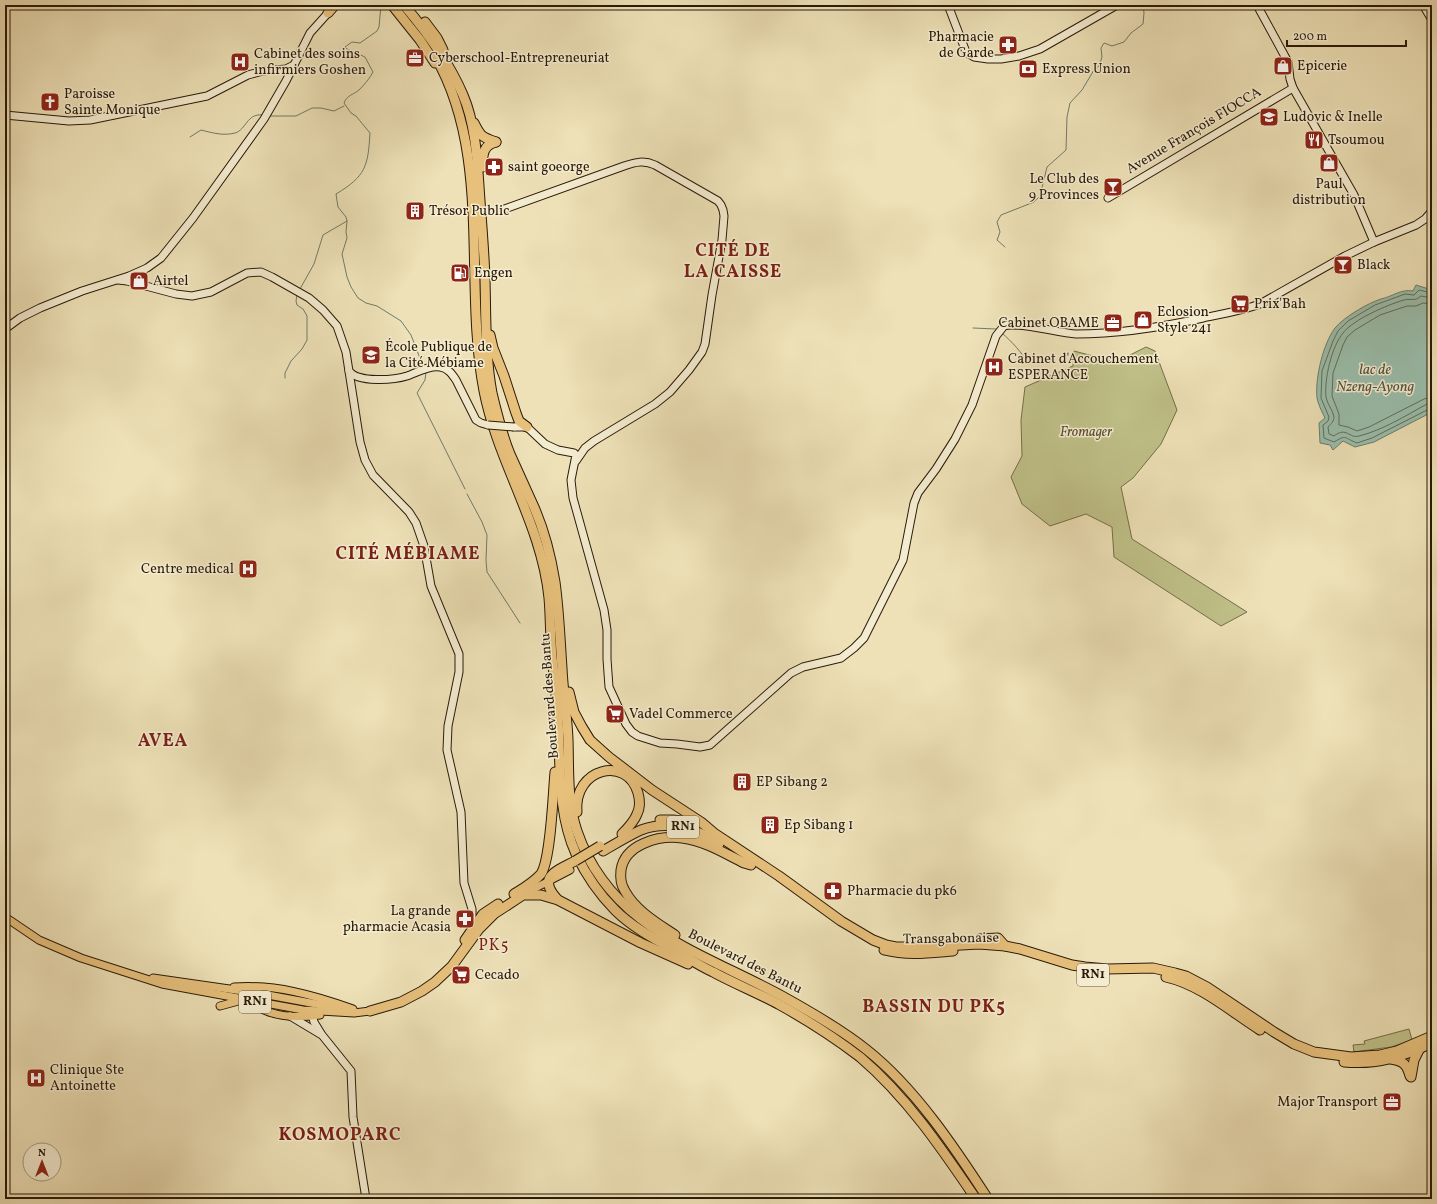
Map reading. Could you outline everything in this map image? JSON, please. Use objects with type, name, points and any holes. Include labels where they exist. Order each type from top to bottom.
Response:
[{"type":"highway","points":[[392,5],[420,40],[448,82]]},
{"type":"highway","points":[[398,5],[414,20]]},
{"type":"highway","points":[[404,5],[414,20]]},
{"type":"highway","points":[[410,5],[437,38],[443,50],[447,64]]},
{"type":"highway","name":"Boulevard des Bantu","points":[[414,20],[432,50],[448,82],[463,126],[467,148],[473,211],[478,337],[484,392],[491,421],[505,461],[527,512],[539,547],[544,568],[548,595],[557,699],[560,790],[567,831],[583,868],[602,895],[615,910],[647,935],[712,972],[780,1005],[826,1033],[860,1058],[895,1092],[929,1131],[976,1199]]},
{"type":"highway","name":"Boulevard des Bantu","points":[[414,20],[447,64],[463,94],[469,114],[477,160],[483,249],[488,365],[498,418],[510,453],[539,520],[552,567],[567,720],[571,806],[576,828],[584,848],[597,873],[606,886],[633,914],[648,925],[699,956],[783,996],[831,1024],[868,1051],[903,1084],[937,1125],[988,1199]]},
{"type":"highway","points":[[469,114],[480,135],[486,139],[496,142],[490,143],[486,147],[482,156],[487,228],[487,241],[483,249]]},
{"type":"highway","points":[[485,306],[493,348],[517,417],[518,422],[514,427]]},
{"type":"highway","points":[[517,417],[527,427]]},
{"type":"highway","points":[[562,679],[568,688],[576,717],[590,740],[665,801],[668,807],[668,815],[665,820],[660,824],[643,828],[637,832]]},
{"type":"highway","points":[[533,883],[543,870],[548,849],[555,767],[557,699]]},
{"type":"highway","points":[[584,848],[577,814],[577,799],[584,783],[597,773],[608,770],[619,773],[630,780],[637,790],[639,803],[637,814],[634,821],[622,834]]},
{"type":"highway","points":[[652,790],[701,822],[715,834]]},
{"type":"highway","name":"Transgabonaise","points":[[602,849],[622,834],[644,823],[665,820],[690,823],[715,834],[858,932],[886,945],[910,947],[978,944],[1005,946],[1085,968],[1153,968],[1186,976],[1207,987],[1294,1044],[1314,1052],[1351,1057],[1380,1055],[1397,1051],[1432,1036]]},
{"type":"highway","name":"Transgabonaise","points":[[602,849],[648,828],[662,825],[686,828],[712,839],[863,942],[883,950],[898,954],[912,955],[970,950],[995,950],[1008,952],[1088,974],[1113,975],[1143,973],[1163,976],[1184,982],[1197,988],[1278,1041],[1300,1053],[1317,1058],[1358,1063],[1391,1059],[1432,1043]]},
{"type":"highway","points":[[732,971],[659,924],[635,904],[625,891],[622,884],[622,866],[630,852],[641,844],[672,837],[702,843],[751,865]]},
{"type":"highway","points":[[548,849],[550,860],[554,864],[571,866]]},
{"type":"highway","name":"RN1","points":[[553,872],[571,866],[602,849]]},
{"type":"highway","points":[[553,872],[548,885],[550,892],[558,900]]},
{"type":"highway","name":"RN1","points":[[370,1009],[399,998],[432,979],[452,960],[472,929],[505,899],[533,883]]},
{"type":"highway","points":[[523,895],[542,895],[558,900],[641,943],[696,967],[712,972]]},
{"type":"highway","name":"RN1","points":[[370,1009],[401,1002],[435,982],[452,966],[486,917],[494,914],[523,895]]},
{"type":"highway","points":[[1391,1059],[1405,1063],[1410,1077],[1414,1060],[1420,1048]]},
{"type":"main road","name":"RN1","points":[[523,895],[549,881],[571,866]]},
{"type":"main road","name":"RN1","points":[[533,883],[553,872]]},
{"type":"main road","name":"RN1","points":[[5,917],[39,940],[60,949],[93,962],[162,984],[251,998],[310,1003],[353,1009],[370,1009]]},
{"type":"main road","name":"RN1","points":[[143,977],[217,988],[311,1014],[342,1011],[354,1013],[370,1009]]},
{"type":"main road","points":[[220,1006],[251,998],[267,987]]},
{"type":"main road","points":[[217,988],[267,987],[307,994],[353,1009]]},
{"type":"main road","points":[[251,998],[267,1011],[274,1014],[290,1016],[311,1014]]},
{"type":"street","points":[[948,5],[966,52],[969,55],[980,58],[1001,59],[1040,50],[1117,5]]},
{"type":"street","points":[[1257,5],[1288,62],[1290,80],[1293,88],[1354,195],[1374,242]]},
{"type":"street","points":[[1423,5],[1432,20]]},
{"type":"street","points":[[5,329],[20,318],[51,303],[93,287],[118,280],[152,265],[168,251],[266,116],[286,81],[310,33],[332,8]]},
{"type":"street","points":[[5,115],[69,121],[90,120],[207,96],[248,75],[286,68],[294,65]]},
{"type":"street","points":[[276,70],[285,74],[286,81]]},
{"type":"street","name":"Avenue François FIOCCA","points":[[1108,198],[1293,88]]},
{"type":"street","points":[[499,212],[629,164],[642,162],[648,162],[656,165],[710,197],[721,205],[724,210],[722,240],[709,309],[706,337],[702,352],[680,382],[660,401],[580,451],[569,452]]},
{"type":"street","points":[[349,371],[356,377],[366,379],[404,377],[436,366],[445,369],[456,380],[476,420],[488,425],[527,427],[545,444],[558,450],[576,455],[572,475],[572,494],[606,620],[609,687],[630,729],[638,736],[655,742],[700,747],[710,745],[790,673],[803,667],[841,658],[864,638],[903,560],[914,503],[918,493],[955,439],[972,405],[996,336],[1004,326],[1016,325],[1066,333],[1100,333],[1158,327],[1232,312],[1260,304],[1333,262],[1374,242],[1416,225],[1425,219],[1432,211]]},
{"type":"street","points":[[118,280],[176,294],[196,296],[211,292],[242,275],[256,271],[266,274],[299,292],[320,308],[335,323],[345,346],[360,442],[366,464],[377,480],[409,512],[416,523],[424,546],[431,586],[459,654],[459,672],[448,726],[447,750],[460,808],[464,883],[471,904],[472,929]]},
{"type":"street","points":[[135,283],[133,282],[132,278],[136,272]]},
{"type":"street","points":[[352,388],[355,383],[366,379]]},
{"type":"street","points":[[575,462],[585,448]]},
{"type":"street","points":[[471,904],[486,917]]},
{"type":"street","points":[[307,994],[311,1014],[322,1035],[351,1071],[353,1117],[366,1199]]},
{"type":"street","points":[[290,1016],[322,1035]]},
{"type":"green space","name":"Fromager","points":[[1146,347],[1155,351],[1177,410],[1161,444],[1133,478],[1121,487],[1132,539],[1247,612],[1221,626],[1114,557],[1112,527],[1086,514],[1050,526],[1022,504],[1011,477],[1022,456],[1021,420],[1025,387],[1073,366],[1074,351],[1116,362]]},
{"type":"green space","points":[[1409,1029],[1412,1040],[1391,1047],[1354,1052],[1353,1045],[1365,1044],[1364,1041]]},
{"type":"water","name":"lac de Nzeng-Ayong","points":[[1416,285],[1432,290],[1432,412],[1374,442],[1355,447],[1343,441],[1333,450],[1330,445],[1320,443],[1319,423],[1325,418],[1317,398],[1317,381],[1327,343],[1335,328],[1344,319],[1363,307],[1401,292],[1413,291]]},
{"type":"waterway","points":[[300,289],[314,264],[323,235],[347,221],[346,217],[338,207],[336,194],[354,182],[364,169],[366,162],[370,133],[356,116],[351,113],[344,103],[348,97],[361,88],[373,72],[365,57],[345,47],[352,42],[360,43],[377,31],[379,27],[381,5]]},
{"type":"waterway","points":[[1005,247],[997,240],[1000,232],[997,222],[1001,215],[1034,202],[1040,196],[1047,167],[1066,150],[1067,117],[1070,103],[1082,90],[1094,70],[1099,66],[1102,57],[1101,48],[1104,43],[1112,46],[1124,42],[1131,33],[1143,24],[1143,5]]},
{"type":"waterway","points":[[269,116],[296,116],[312,108],[321,108],[334,111],[344,106]]},
{"type":"waterway","points":[[190,137],[201,130],[222,134],[235,133],[242,129],[250,119],[257,115],[262,115]]},
{"type":"waterway","points":[[347,221],[347,238],[342,254],[347,277],[351,287],[358,298],[366,303],[377,306],[401,321],[411,335],[423,366]]},
{"type":"waterway","points":[[285,378],[285,373],[291,361],[302,349],[307,340],[307,316],[303,309],[297,305],[297,295]]},
{"type":"waterway","points":[[973,328],[996,329]]},
{"type":"waterway","points":[[1003,334],[1020,351],[1026,362]]},
{"type":"waterway","points":[[426,372],[425,380],[417,393],[465,489]]},
{"type":"waterway","points":[[467,494],[482,522],[487,535],[487,572],[520,623]]},
{"type":"place","name":"Pharmacie de Garde","points":[[1008,45]]},
{"type":"place","name":"Cyberschool-Entrepreneuriat","points":[[415,58]]},
{"type":"place","name":"Cabinet des soins infirmiers Goshen","points":[[240,62]]},
{"type":"place","name":"Epicerie","points":[[1283,66]]},
{"type":"place","name":"Express Union","points":[[1028,69]]},
{"type":"place","name":"Paroisse Sainte Monique","points":[[50,102]]},
{"type":"place","name":"Ludovic & Inelle","points":[[1269,117]]},
{"type":"place","name":"Tsoumou","points":[[1314,140]]},
{"type":"place","name":"Paul distribution","points":[[1329,163]]},
{"type":"place","name":"saint goeorge","points":[[494,167]]},
{"type":"place","name":"Le Club des 9 Provinces","points":[[1113,187]]},
{"type":"place","name":"Trésor Public","points":[[415,211]]},
{"type":"place","name":"Black","points":[[1343,265]]},
{"type":"place","name":"Engen","points":[[460,273]]},
{"type":"place","name":"Airtel","points":[[139,281]]},
{"type":"place","name":"Prix'Bah","points":[[1240,304]]},
{"type":"place","name":"Eclosion Style 241","points":[[1143,320]]},
{"type":"place","name":"Cabinet OBAME","points":[[1113,323]]},
{"type":"place","name":"École Publique de la Cité Mébiame","points":[[371,355]]},
{"type":"place","name":"Cabinet d'Accouchement ESPERANCE","points":[[994,367]]},
{"type":"place","name":"Centre medical","points":[[248,569]]},
{"type":"place","name":"Vadel Commerce","points":[[615,714]]},
{"type":"place","name":"EP Sibang 2","points":[[742,782]]},
{"type":"place","name":"Ep Sibang 1","points":[[770,825]]},
{"type":"place","name":"Pharmacie du pk6","points":[[833,891]]},
{"type":"place","name":"La grande pharmacie Acasia","points":[[465,919]]},
{"type":"place","name":"Cecado","points":[[461,975]]},
{"type":"place","name":"Clinique Ste Antoinette","points":[[36,1078]]},
{"type":"place","name":"Major Transport","points":[[1392,1102]]},
{"type":"district","name":"CITÉ DE LA CAISSE","points":[[733,261]]},
{"type":"district","name":"CITÉ MÉBIAME","points":[[408,554]]},
{"type":"district","name":"AVEA","points":[[163,741]]},
{"type":"district","name":"PK5","points":[[494,946]]},
{"type":"district","name":"BASSIN DU PK5","points":[[934,1007]]},
{"type":"district","name":"KOSMOPARC","points":[[340,1135]]}]
